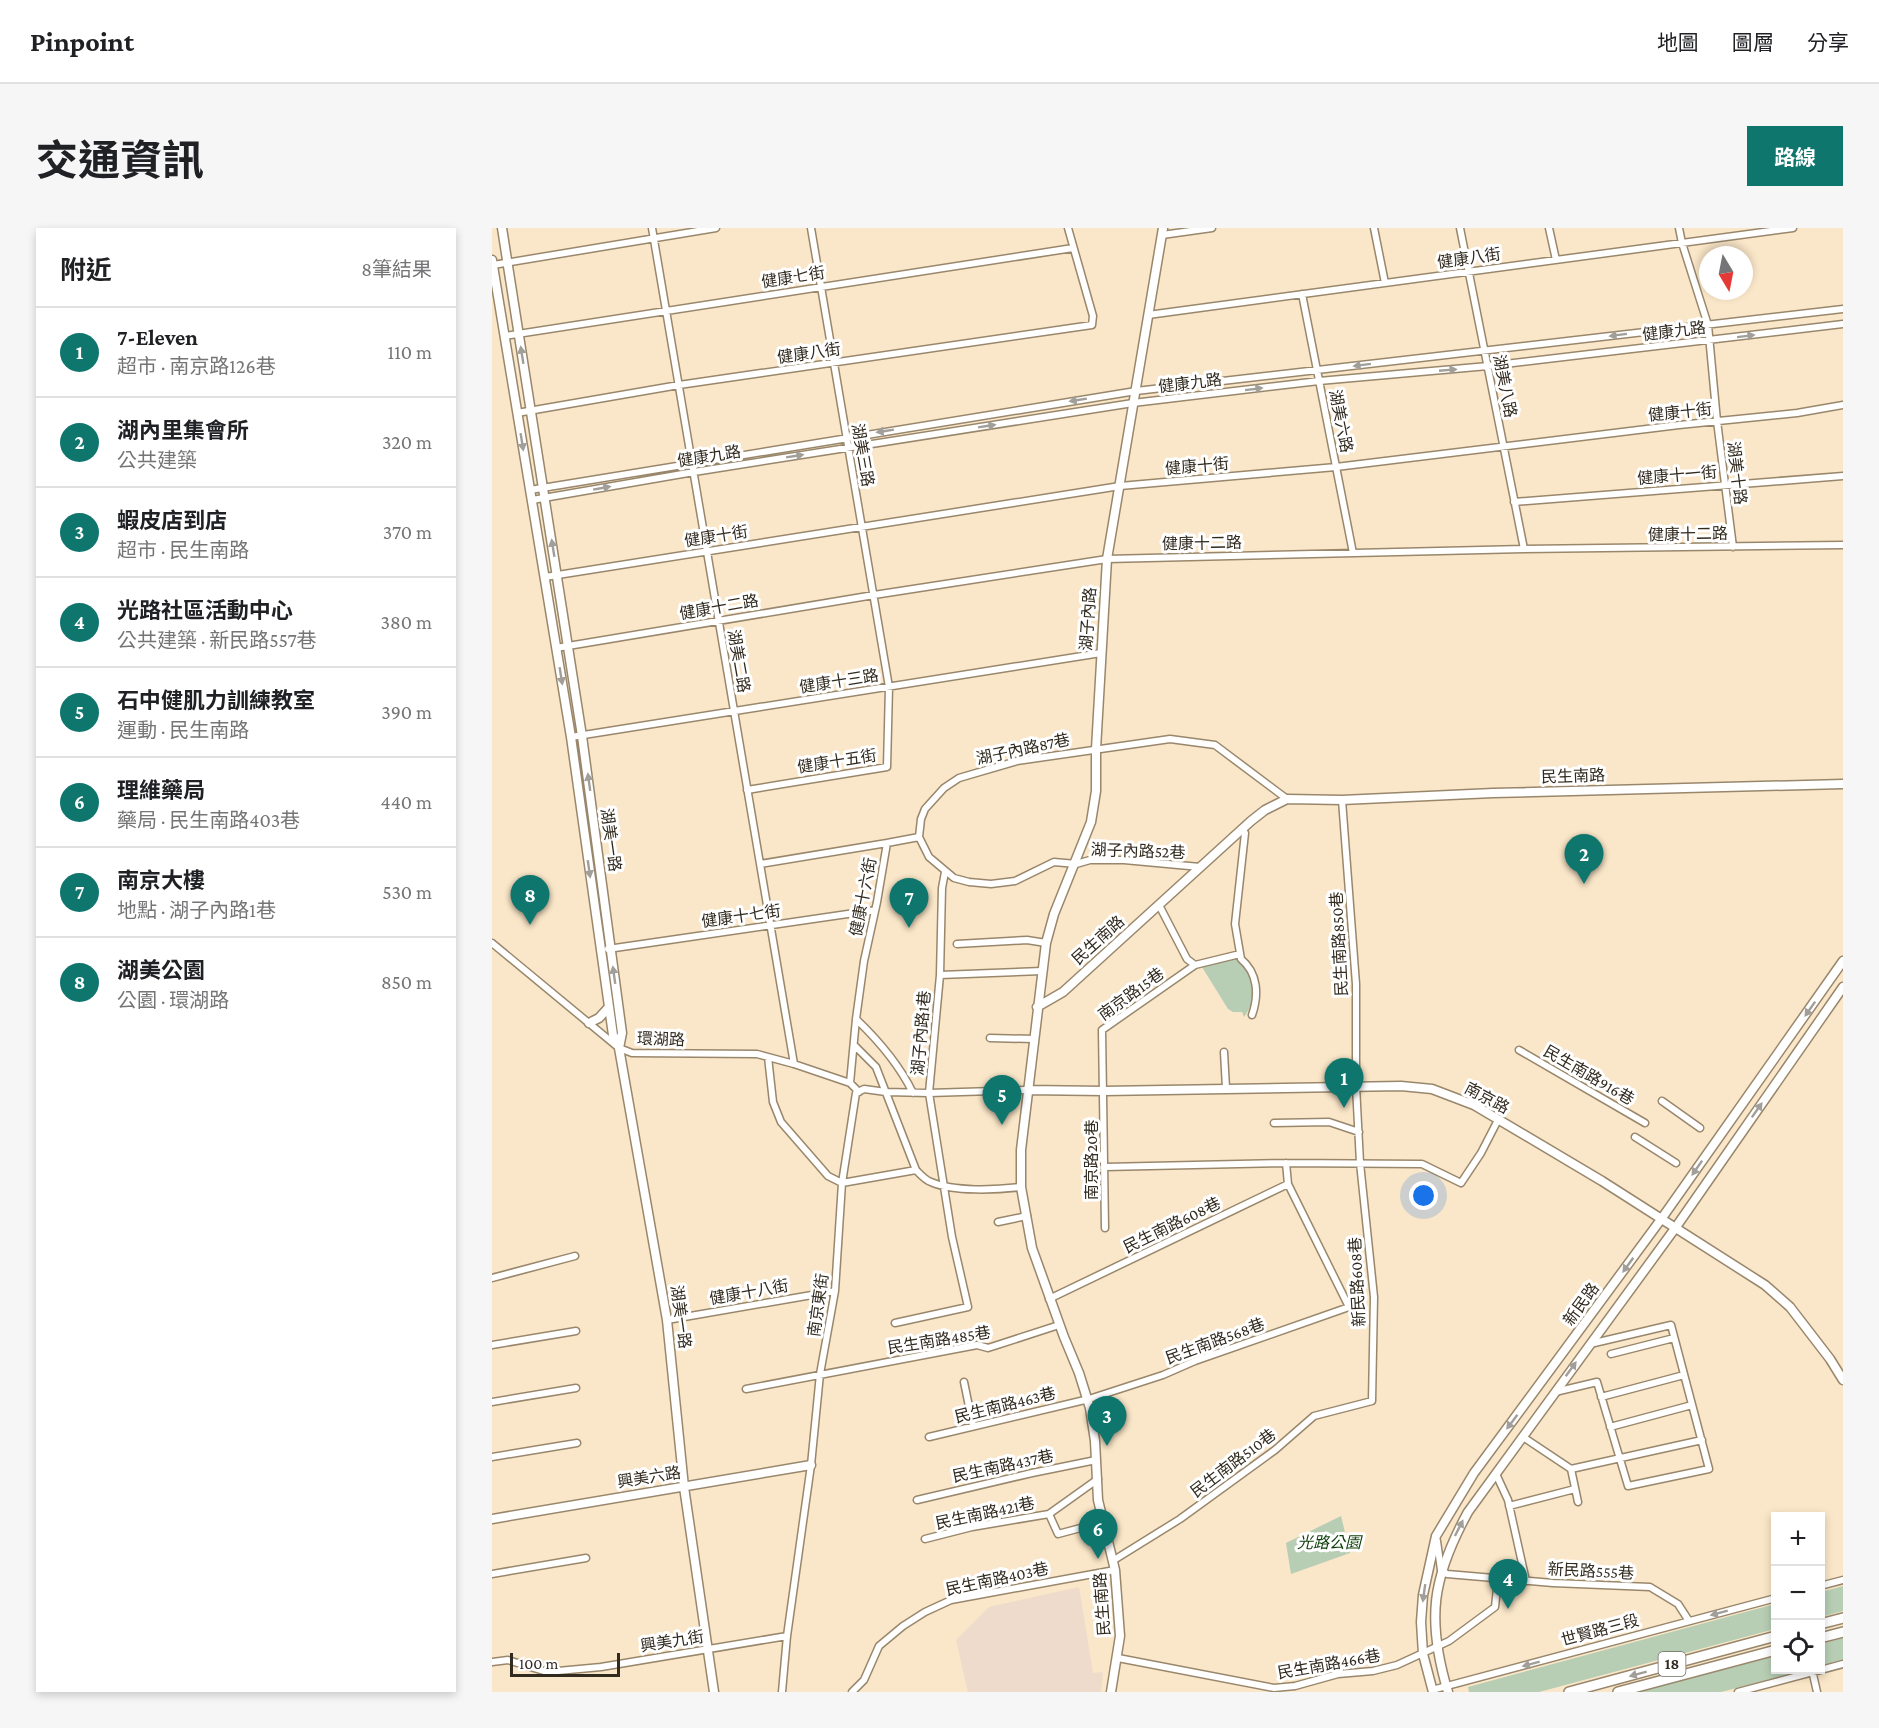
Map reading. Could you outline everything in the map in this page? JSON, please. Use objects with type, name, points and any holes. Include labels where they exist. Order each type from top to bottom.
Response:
[{"type":"main road","points":[[1825,1623],[1843,1618]]},
{"type":"main road","points":[[1825,1637],[1843,1632]]},
{"type":"main road","name":"18","points":[[1569,1692],[1771,1637]]},
{"type":"main road","name":"18","points":[[1618,1692],[1771,1651]]},
{"type":"street","name":"湖美一路","points":[[502,228],[582,736],[622,1033],[619,1048],[667,1320],[684,1486],[714,1692]]},
{"type":"street","name":"湖美二路","points":[[652,228],[794,1064]]},
{"type":"street","points":[[493,265],[716,228]]},
{"type":"street","name":"湖美三路","points":[[811,228],[889,687]]},
{"type":"street","points":[[1068,228],[1073,248]]},
{"type":"street","points":[[1163,231],[1212,228]]},
{"type":"street","points":[[1374,228],[1385,282]]},
{"type":"street","name":"湖美八路","points":[[1460,228],[1524,549]]},
{"type":"street","points":[[1550,228],[1556,260]]},
{"type":"street","name":"湖美十路","points":[[1679,228],[1708,325],[1733,547]]},
{"type":"street","name":"健康八街","points":[[1148,315],[1793,228]]},
{"type":"street","name":"湖子內路","points":[[1037,1007],[1046,942],[1054,914],[1091,822],[1096,791],[1096,749],[1107,559],[1163,231]]},
{"type":"street","name":"健康七街","points":[[519,334],[1073,248]]},
{"type":"street","name":"健康八街","points":[[531,411],[679,385],[1092,325],[1093,316],[1073,248]]},
{"type":"street","points":[[492,260],[571,737],[613,1035],[619,1048]]},
{"type":"street","name":"湖美六路","points":[[1302,294],[1353,553]]},
{"type":"street","name":"健康九路","points":[[530,490],[1136,391],[1843,309]]},
{"type":"street","name":"健康九路","points":[[545,498],[694,472],[1134,403],[1319,381],[1488,366],[1843,324]]},
{"type":"street","points":[[504,336],[519,334]]},
{"type":"street","name":"健康十街","points":[[557,576],[707,550],[862,528],[1119,486],[1336,467],[1843,405]]},
{"type":"street","points":[[517,413],[531,411]]},
{"type":"street","name":"健康十一街","points":[[1514,501],[1843,476]]},
{"type":"street","points":[[532,501],[545,498]]},
{"type":"street","name":"健康十二路","points":[[568,646],[1107,559],[1524,549],[1843,545]]},
{"type":"street","points":[[544,577],[557,576]]},
{"type":"street","points":[[556,648],[568,646]]},
{"type":"street","name":"健康十三路","points":[[582,736],[1101,653]]},
{"type":"street","name":"健康十五街","points":[[747,790],[887,767],[889,687]]},
{"type":"street","points":[[571,737],[582,736]]},
{"type":"street","name":"湖子內路87巷","points":[[919,837],[921,819],[926,809],[944,788],[959,778],[1017,761],[1170,739],[1215,745],[1287,799]]},
{"type":"street","name":"民生南路","points":[[1112,1692],[1120,1636],[1115,1570],[1098,1500],[1098,1479],[1089,1399],[1032,1248],[1021,1187],[1020,1149],[1037,1007],[1063,992],[1242,829],[1265,810],[1287,799],[1342,800],[1493,793],[1843,784]]},
{"type":"street","name":"民生南路850巷","points":[[1342,800],[1356,984],[1356,1086],[1359,1132]]},
{"type":"street","points":[[1242,829],[1245,833],[1235,924],[1241,959],[1250,967],[1255,983],[1257,1000],[1252,1015]]},
{"type":"street","points":[[887,843],[919,837],[929,857],[945,872]]},
{"type":"street","name":"健康十六街","points":[[760,864],[887,843],[864,961],[850,1083]]},
{"type":"street","name":"湖子內路52巷","points":[[945,872],[954,878],[969,882],[991,884],[1015,881],[1054,862],[1076,864],[1090,860],[1124,860],[1200,867]]},
{"type":"street","name":"湖子內路1巷","points":[[895,1323],[968,1307],[942,1185],[929,1093],[940,975],[942,888],[945,872]]},
{"type":"street","points":[[1159,905],[1187,959],[1195,965]]},
{"type":"street","name":"健康十七街","points":[[611,948],[875,910]]},
{"type":"street","points":[[957,944],[1027,940],[1046,942]]},
{"type":"street","name":"環湖路","points":[[492,943],[619,1048],[632,1053],[757,1054],[850,1083],[859,1092]]},
{"type":"street","points":[[600,950],[611,948]]},
{"type":"street","name":"南京路15巷","points":[[1104,1091],[1102,1030],[1195,965],[1240,954]]},
{"type":"street","name":"新民路","points":[[1432,1691],[1423,1654],[1421,1622],[1436,1536],[1474,1473],[1662,1218],[1843,961]]},
{"type":"street","name":"湖子內路1巷","points":[[940,975],[1042,971]]},
{"type":"street","name":"新民路","points":[[1447,1689],[1436,1648],[1434,1629],[1436,1595],[1441,1570],[1449,1549],[1468,1512],[1676,1227],[1843,987]]},
{"type":"street","points":[[589,1023],[599,1018],[609,1007]]},
{"type":"street","points":[[856,1019],[887,1051],[903,1072],[913,1093]]},
{"type":"street","points":[[990,1038],[1034,1039]]},
{"type":"street","points":[[855,1046],[876,1066],[916,1170],[929,1182],[986,1191],[1021,1187]]},
{"type":"street","name":"民生南路916巷","points":[[1520,1050],[1645,1123]]},
{"type":"street","points":[[1224,1052],[1226,1088]]},
{"type":"street","points":[[768,1057],[773,1102],[780,1122],[828,1176],[842,1183],[916,1170]]},
{"type":"street","name":"南京路","points":[[1027,1090],[1104,1091],[1356,1086],[1432,1089],[1474,1105],[1662,1218],[1765,1286],[1790,1307],[1830,1359],[1843,1380]]},
{"type":"street","points":[[859,1092],[864,1089],[913,1093],[1027,1090]]},
{"type":"street","name":"南京路20巷","points":[[1104,1091],[1105,1228]]},
{"type":"street","name":"南京東街","points":[[782,1692],[787,1636],[811,1465],[820,1374],[835,1291],[842,1183],[856,1093],[859,1092]]},
{"type":"street","points":[[1662,1101],[1700,1128]]},
{"type":"street","points":[[1105,1167],[1286,1163],[1422,1164],[1461,1183],[1481,1153],[1498,1120]]},
{"type":"street","points":[[1274,1124],[1329,1122],[1359,1132]]},
{"type":"street","name":"新民路608巷","points":[[1359,1132],[1360,1163],[1374,1297],[1372,1401]]},
{"type":"street","points":[[1635,1137],[1676,1163]]},
{"type":"street","points":[[1286,1163],[1288,1184]]},
{"type":"street","name":"民生南路608巷","points":[[1050,1299],[1288,1184]]},
{"type":"street","name":"民生南路568巷","points":[[1089,1399],[1349,1307],[1288,1184]]},
{"type":"street","points":[[998,1222],[1027,1216]]},
{"type":"street","points":[[492,1278],[575,1256]]},
{"type":"street","name":"健康十八街","points":[[667,1320],[835,1291]]},
{"type":"street","name":"民生南路485巷","points":[[746,1389],[977,1345],[988,1348],[1059,1324]]},
{"type":"street","points":[[1554,1392],[1597,1382],[1628,1486],[1709,1469],[1671,1325],[1589,1344]]},
{"type":"street","points":[[492,1345],[576,1331]]},
{"type":"street","points":[[1611,1354],[1674,1338]]},
{"type":"street","points":[[1601,1397],[1684,1375]]},
{"type":"street","points":[[964,1382],[973,1426]]},
{"type":"street","points":[[492,1402],[576,1388]]},
{"type":"street","name":"民生南路463巷","points":[[928,1437],[1089,1399]]},
{"type":"street","name":"民生南路510巷","points":[[1114,1560],[1187,1513],[1275,1450],[1314,1416],[1372,1401]]},
{"type":"street","points":[[1610,1427],[1692,1405]]},
{"type":"street","points":[[1522,1437],[1571,1469],[1701,1440]]},
{"type":"street","points":[[492,1457],[577,1443]]},
{"type":"street","name":"民生南路437巷","points":[[917,1500],[1096,1460]]},
{"type":"street","name":"興美六路","points":[[492,1519],[811,1465]]},
{"type":"street","points":[[1571,1469],[1578,1502]]},
{"type":"street","points":[[1496,1474],[1509,1506],[1526,1581]]},
{"type":"street","name":"民生南路421巷","points":[[926,1539],[972,1527],[1049,1514],[1098,1479]]},
{"type":"street","points":[[1509,1506],[1575,1489]]},
{"type":"street","name":"民生南路421巷","points":[[1049,1514],[1058,1534],[1102,1522]]},
{"type":"street","points":[[1436,1536],[1441,1570]]},
{"type":"street","points":[[492,1574],[586,1558]]},
{"type":"street","name":"民生南路403巷","points":[[852,1692],[864,1680],[879,1646],[903,1626],[925,1612],[951,1600],[1115,1570]]},
{"type":"street","name":"新民路555巷","points":[[1441,1570],[1447,1574],[1498,1579],[1650,1587],[1678,1604],[1689,1621]]},
{"type":"street","name":"民生南路466巷","points":[[1118,1658],[1274,1688],[1295,1686],[1338,1674],[1386,1669],[1436,1648],[1468,1628],[1495,1607],[1498,1579]]},
{"type":"street","points":[[1825,1585],[1843,1580]]},
{"type":"street","name":"世賢路三段","points":[[1432,1691],[1447,1689],[1771,1599]]},
{"type":"street","name":"興美九街","points":[[492,1662],[508,1660],[547,1672],[601,1667],[787,1636]]},
{"type":"street","points":[[1825,1668],[1843,1664]]},
{"type":"street","points":[[1738,1692],[1801,1674]]},
{"type":"street","points":[[1813,1674],[1818,1692]]},
{"type":"shaded area","points":[[1079,1587],[1093,1673],[1103,1672],[1101,1692],[968,1692],[956,1640],[989,1607]]},
{"type":"green space","points":[[1237,958],[1248,967],[1254,986],[1253,1000],[1244,1017],[1242,1012],[1233,1012],[1228,1009],[1202,967],[1214,962]]},
{"type":"green space","name":"光路公園","points":[[1341,1516],[1350,1553],[1291,1574],[1286,1543]]},
{"type":"green space","points":[[1843,1586],[1843,1611],[1825,1616],[1825,1591]]},
{"type":"green space","points":[[1771,1605],[1771,1630],[1539,1692],[1469,1692],[1468,1687]]},
{"type":"green space","points":[[1843,1638],[1843,1660],[1825,1665],[1825,1643]]},
{"type":"green space","points":[[1771,1657],[1771,1674],[1791,1674],[1721,1692],[1637,1692]]},
{"type":"place","name":"湖內里集會所","points":[[1584,884]]},
{"type":"place","name":"湖美公園","points":[[530,925]]},
{"type":"place","name":"南京大樓","points":[[909,928]]},
{"type":"place","name":"7-Eleven","points":[[1344,1108]]},
{"type":"place","name":"石中健肌力訓練教室","points":[[1002,1125]]},
{"type":"place","name":"蝦皮店到店","points":[[1107,1446]]},
{"type":"place","name":"理維藥局","points":[[1098,1559]]},
{"type":"place","name":"光路社區活動中心","points":[[1508,1609]]}]
